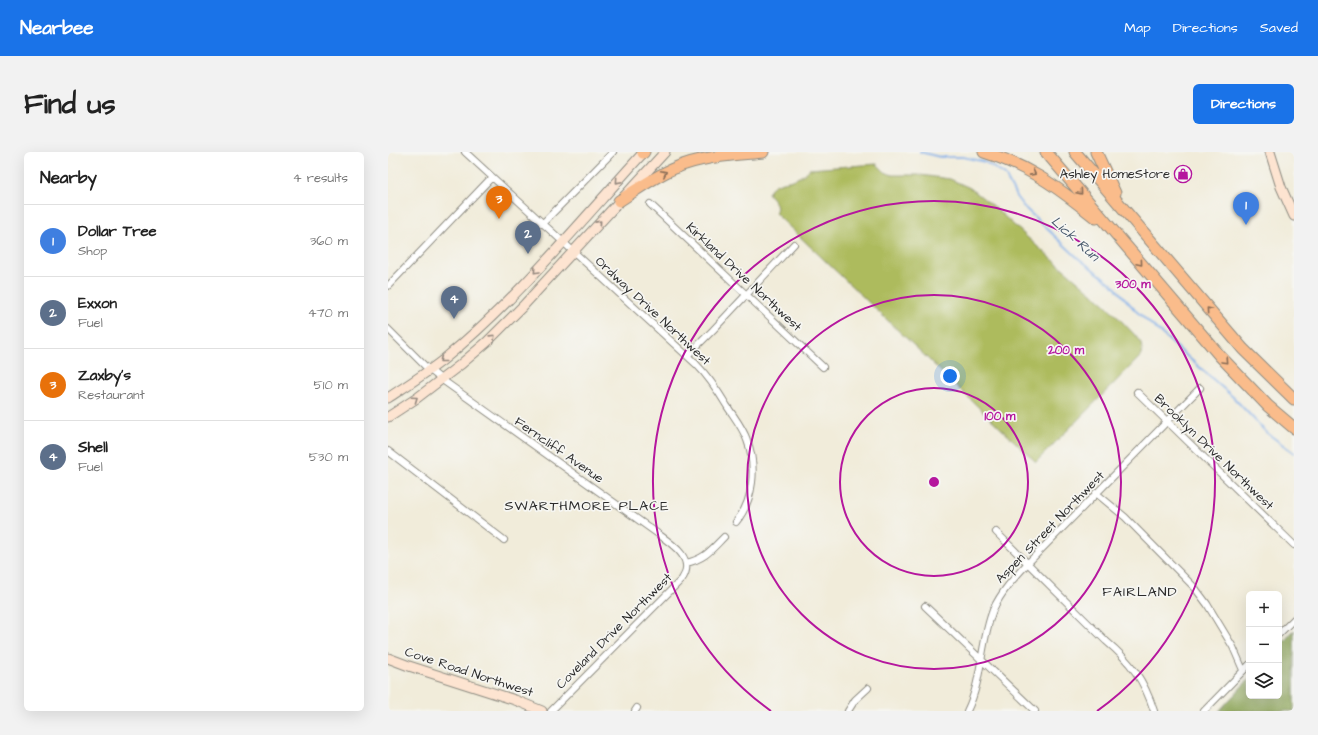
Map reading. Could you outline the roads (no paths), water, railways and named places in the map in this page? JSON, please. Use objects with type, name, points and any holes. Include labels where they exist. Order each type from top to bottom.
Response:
[{"type":"highway","points":[[619,201],[659,176],[687,164],[719,156],[763,152]]},
{"type":"highway","points":[[984,152],[1021,166],[1038,176],[1072,199],[1115,233]]},
{"type":"highway","points":[[1046,152],[1220,356],[1268,406],[1294,428]]},
{"type":"highway","points":[[1075,152],[1243,349],[1294,399]]},
{"type":"highway","points":[[1096,152],[1123,209]]},
{"type":"main road","points":[[388,398],[443,360],[491,317],[563,242],[643,152]]},
{"type":"main road","points":[[388,416],[417,398],[487,342],[523,306],[665,152]]},
{"type":"main road","points":[[1270,152],[1281,187],[1289,208],[1294,216]]},
{"type":"main road","name":"Cove Road Northwest","points":[[388,658],[515,700],[542,711]]},
{"type":"street","name":"Ordway Drive Northwest","points":[[465,152],[706,374],[742,430],[750,448],[753,470],[752,484],[745,507],[736,522]]},
{"type":"street","points":[[542,224],[613,152]]},
{"type":"street","points":[[388,286],[492,177]]},
{"type":"street","name":"Kirkland Drive Northwest","points":[[650,204],[823,367]]},
{"type":"street","points":[[687,356],[747,295],[794,244]]},
{"type":"street","name":"Ferncliff Avenue","points":[[388,329],[429,370],[677,549],[686,563]]},
{"type":"street","name":"Aspen Street Northwest","points":[[967,711],[976,690],[988,624],[1001,594],[1027,564],[1200,388]]},
{"type":"street","name":"Brooklyn Drive Northwest","points":[[1137,392],[1294,545]]},
{"type":"street","points":[[388,451],[504,540]]},
{"type":"street","points":[[1096,493],[1125,516],[1195,588],[1207,604],[1233,647],[1243,670]]},
{"type":"street","points":[[996,532],[1129,663],[1144,685],[1154,711]]},
{"type":"street","points":[[686,563],[695,561],[705,556],[724,537]]},
{"type":"street","name":"Coveland Drive Northwest","points":[[551,711],[682,579],[686,563]]},
{"type":"street","points":[[925,606],[1035,711]]},
{"type":"street","points":[[1282,631],[1294,619]]},
{"type":"street","points":[[1204,711],[1246,668]]},
{"type":"street","points":[[848,711],[855,700],[868,688]]},
{"type":"waterway","name":"Lick Run","points":[[920,152],[940,157],[963,157],[985,162],[1005,175],[1017,198],[1024,207],[1078,258],[1112,284],[1136,311],[1233,397],[1267,433],[1294,453]]},
{"type":"place","name":"Ashley HomeStore","points":[[1183,174]]},
{"type":"place","name":"Zaxby's","points":[[499,219]]},
{"type":"place","name":"Dollar Tree","points":[[1246,225]]},
{"type":"place","name":"Exxon","points":[[528,254]]},
{"type":"place","name":"Shell","points":[[454,319]]},
{"type":"district","name":"SWARTHMORE PLACE","points":[[587,506]]},
{"type":"district","name":"FAIRLAND","points":[[1140,592]]}]
